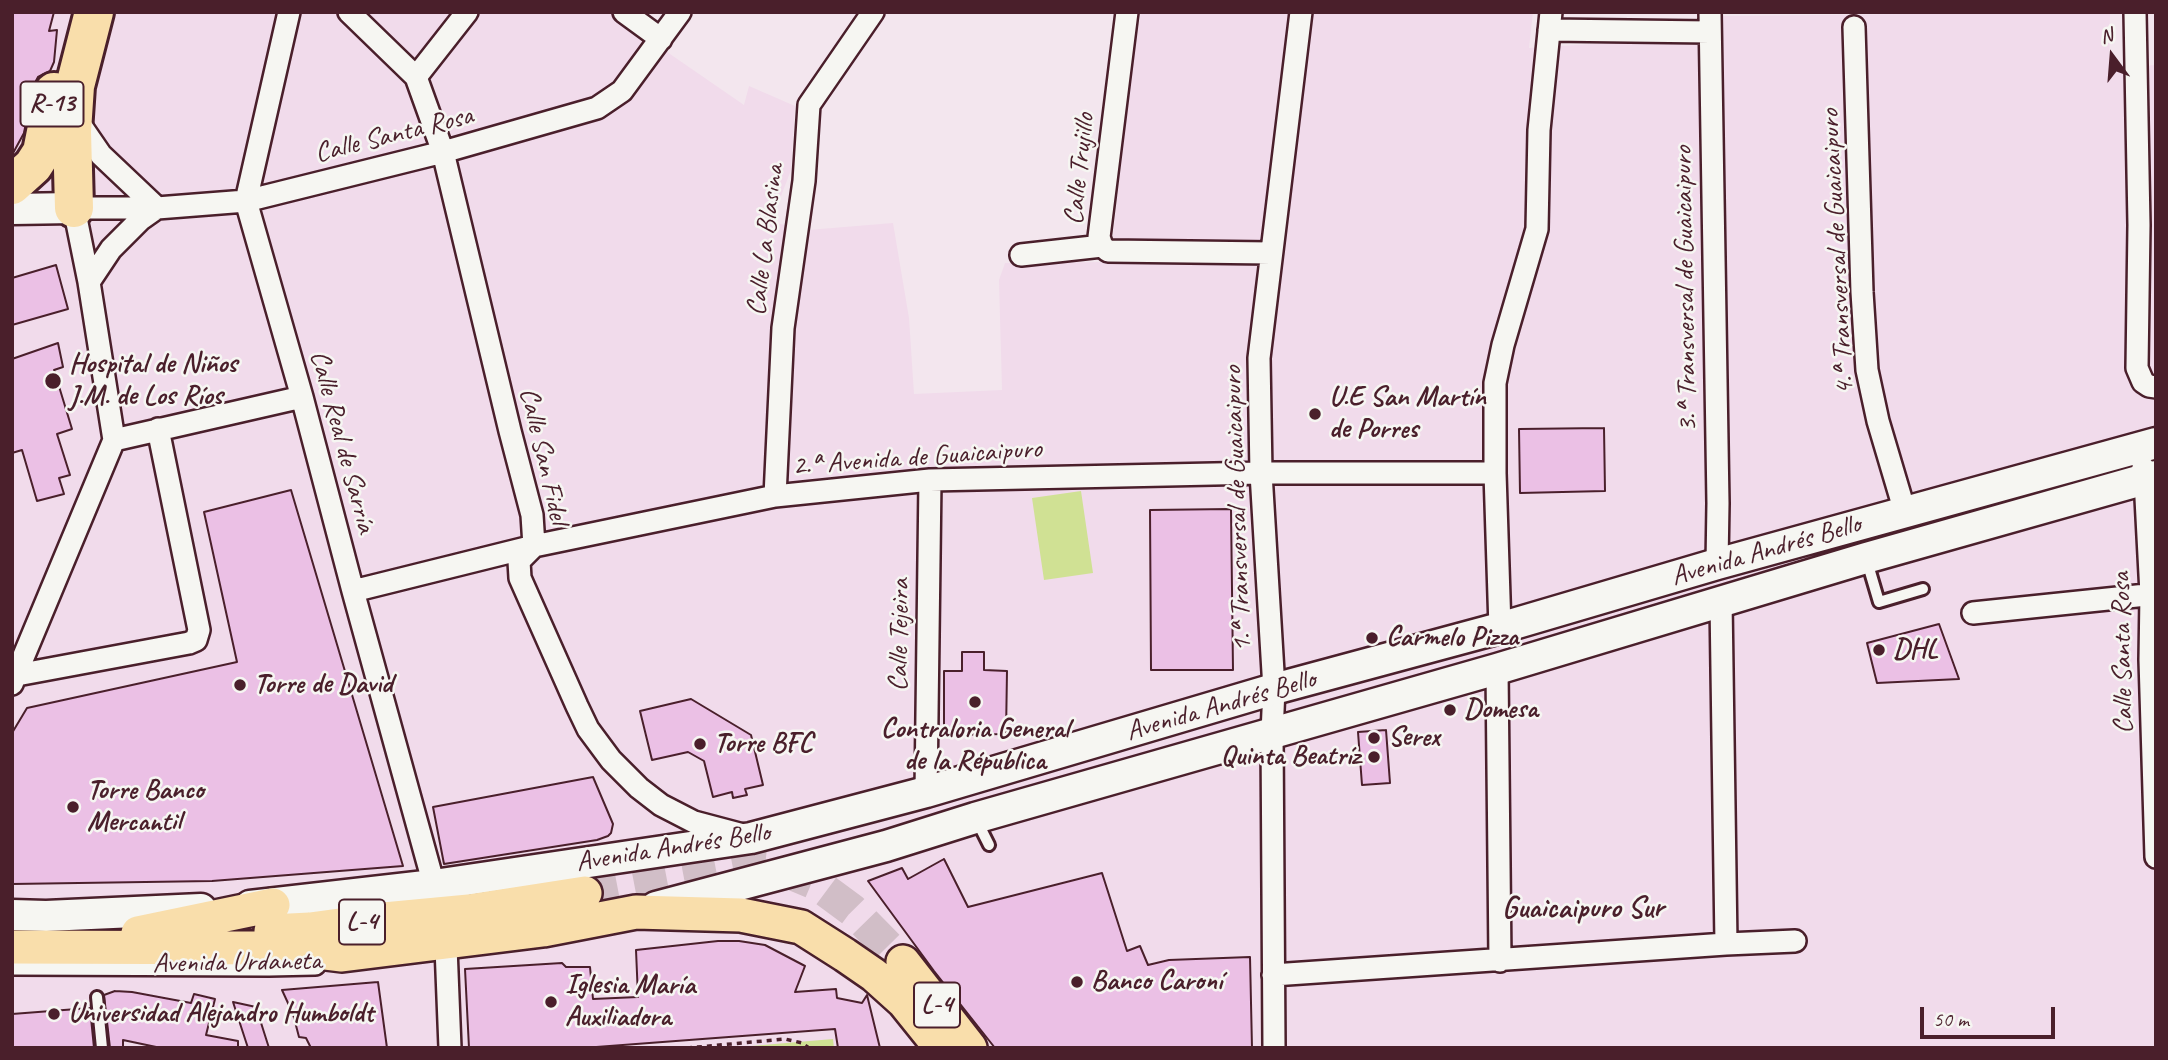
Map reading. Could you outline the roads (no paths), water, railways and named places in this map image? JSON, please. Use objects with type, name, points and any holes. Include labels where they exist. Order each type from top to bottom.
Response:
[{"type":"highway","name":"R-13","points":[[12,185],[33,166],[42,152],[59,63],[73,12]]},
{"type":"highway","name":"R-13","points":[[74,208],[75,86],[94,12]]},
{"type":"main road","name":"L-4","points":[[12,936],[310,929],[469,911],[585,893]]},
{"type":"main road","name":"L-4","points":[[138,933],[272,905]]},
{"type":"main road","name":"Avenida Andrés Bello","points":[[12,947],[285,948],[342,956],[543,930],[636,912]]},
{"type":"main road","name":"L-4","points":[[636,912],[740,915],[802,927],[874,975],[904,1002],[941,1048]]},
{"type":"main road","name":"L-4","points":[[903,962],[971,1048]]},
{"type":"street","name":"Calle Real de Sarría","points":[[289,12],[246,201],[434,885]]},
{"type":"street","name":"Calle San Fidel","points":[[349,12],[416,77],[443,152],[532,515],[534,546],[519,561],[520,578],[577,706],[604,750],[639,788],[661,805],[694,822],[751,838]]},
{"type":"street","points":[[416,77],[467,12]]},
{"type":"street","points":[[624,12],[661,39]]},
{"type":"street","name":"Calle Santa Rosa","points":[[74,208],[157,208],[246,201],[443,152],[597,108],[622,91],[680,12]]},
{"type":"street","name":"Calle La Blasina","points":[[775,496],[783,328],[804,181],[809,105],[873,12]]},
{"type":"street","name":"Calle Trujillo","points":[[1127,12],[1100,237],[1102,246],[1108,251],[1271,253]]},
{"type":"street","name":"1.ª Transversal de Guaicaipuro","points":[[1274,1048],[1274,689],[1261,473],[1259,358],[1301,12]]},
{"type":"street","points":[[2135,12],[2137,368],[2143,382],[2156,387]]},
{"type":"street","points":[[1500,628],[1495,383],[1503,345],[1537,229],[1540,118],[1550,21],[1710,22]]},
{"type":"street","name":"3.ª Transversal de Guaicaipuro","points":[[1710,22],[1717,564]]},
{"type":"street","name":"4.ª Transversal de Guaicaipuro","points":[[1854,27],[1867,370],[1905,512]]},
{"type":"street","points":[[73,114],[101,155],[157,208],[118,241],[89,282]]},
{"type":"street","points":[[12,209],[74,208],[89,282],[114,440],[15,680]]},
{"type":"street","points":[[1021,255],[1102,246]]},
{"type":"street","points":[[114,440],[302,397]]},
{"type":"street","points":[[15,680],[196,640],[199,630],[158,429]]},
{"type":"street","name":"Calle Santa Rosa","points":[[2148,445],[2151,478],[2153,594],[2150,660],[2156,857]]},
{"type":"street","name":"Avenida Andrés Bello","points":[[272,905],[434,885],[751,838],[926,792],[1274,689],[2148,445]]},
{"type":"street","name":"2.ª Avenida de Guaicaipuro","points":[[353,591],[534,546],[775,496],[930,480],[1261,473],[1495,473]]},
{"type":"street","name":"Avenida Andrés Bello","points":[[636,912],[886,846],[982,832],[1272,733],[1497,669],[1866,558],[2151,478]]},
{"type":"street","name":"Calle Tejeira","points":[[926,792],[930,480]]},
{"type":"street","points":[[1973,613],[2153,594]]},
{"type":"street","points":[[1721,601],[1726,944]]},
{"type":"street","points":[[1497,669],[1500,961]]},
{"type":"street","name":"Avenida Urdaneta","points":[[12,915],[46,916],[272,905]]},
{"type":"street","name":"Avenida Urdaneta","points":[[12,964],[320,964],[368,960],[543,930]]},
{"type":"street","points":[[1273,975],[1726,944],[1795,942]]},
{"type":"street","points":[[446,947],[450,1048]]},
{"type":"lane","points":[[1866,558],[1879,602],[1923,589]]},
{"type":"lane","points":[[97,997],[102,1048]]},
{"type":"tunnel","points":[[585,893],[742,863],[776,867],[817,884],[852,910],[903,962]]},
{"type":"place","name":"Hospital de Niños J.M. de Los Ríos","points":[[53,381]]},
{"type":"place","name":"U.E San Martín de Porres","points":[[1315,414]]},
{"type":"place","name":"Carmelo Pizza","points":[[1372,638]]},
{"type":"place","name":"DHL","points":[[1879,650]]},
{"type":"place","name":"Torre de David","points":[[240,685]]},
{"type":"place","name":"Contraloria General de la Républica","points":[[975,702]]},
{"type":"place","name":"Domesa","points":[[1450,710]]},
{"type":"place","name":"Serex","points":[[1374,738]]},
{"type":"place","name":"Torre BFC","points":[[700,744]]},
{"type":"place","name":"Quinta Beatríz","points":[[1374,757]]},
{"type":"place","name":"Torre Banco Mercantil","points":[[73,807]]},
{"type":"place","name":"Banco Caroní","points":[[1077,982]]},
{"type":"place","name":"Iglesia María Auxiliadora","points":[[551,1002]]},
{"type":"place","name":"Universidad Alejandro Humboldt","points":[[54,1014]]},
{"type":"district","name":"Guaicaipuro Sur","points":[[1583,909]]}]
